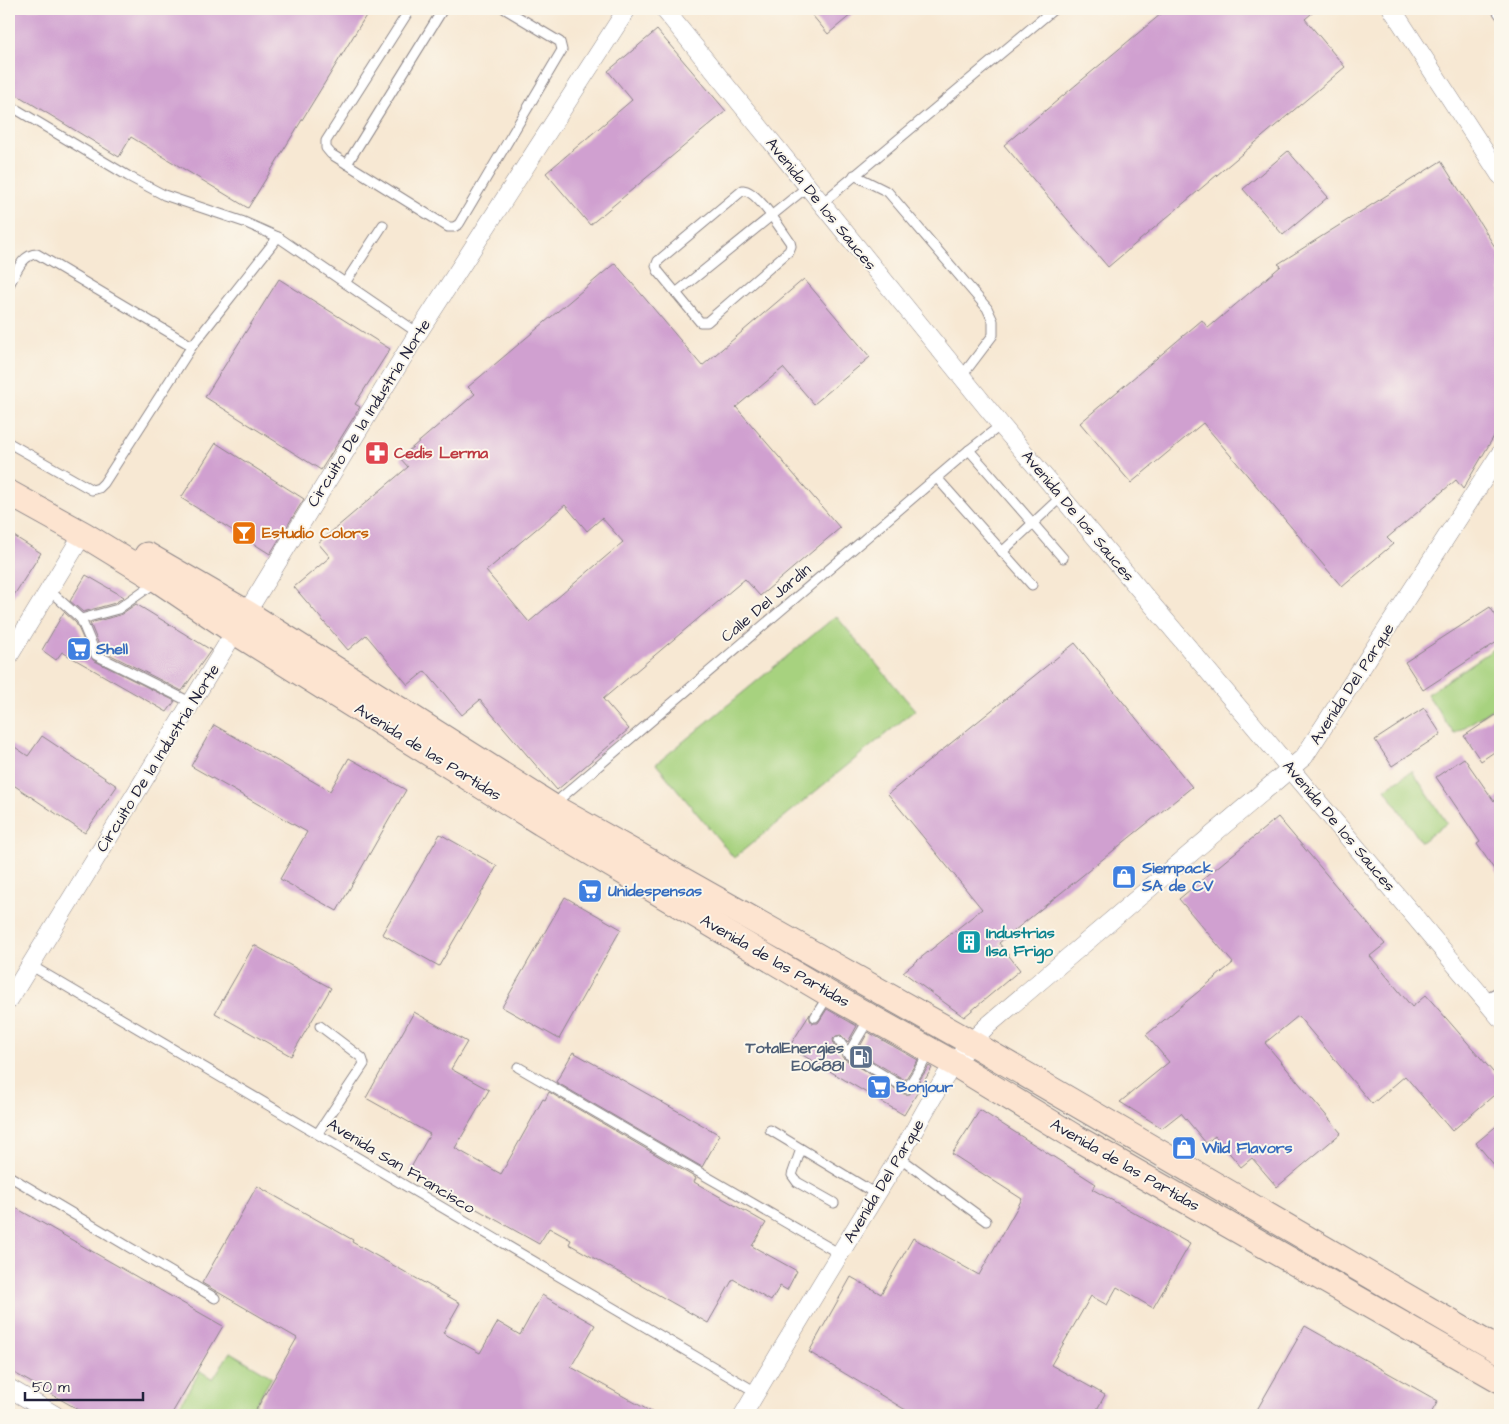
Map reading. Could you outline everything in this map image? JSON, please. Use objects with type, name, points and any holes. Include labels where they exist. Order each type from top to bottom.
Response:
[{"type":"main road","name":"Avenida de las Partidas","points":[[9,475],[241,622],[541,823],[830,994],[930,1052],[953,1063],[1073,1136],[1500,1380]]},
{"type":"main road","name":"Avenida de las Partidas","points":[[9,493],[83,534],[158,580],[241,622],[553,807],[970,1042],[1500,1351]]},
{"type":"street","name":"Circuito De la Industria Norte","points":[[9,1000],[418,333],[626,9]]},
{"type":"street","name":"Avenida De los Sauces","points":[[664,9],[1001,425],[1500,1018]]},
{"type":"street","points":[[1392,9],[1500,175]]},
{"type":"street","name":"Avenida Del Parque","points":[[743,1415],[899,1157],[953,1063],[970,1042],[986,1027],[1304,757],[1315,743],[1500,454]]},
{"type":"street","points":[[9,656],[83,534]]},
{"type":"street","points":[[9,1388],[55,1415]]},
{"type":"lane","points":[[410,9],[326,141],[326,148],[331,154],[448,227],[454,227],[459,224],[562,50],[560,42],[505,9]]},
{"type":"lane","points":[[347,164],[444,9]]},
{"type":"lane","points":[[821,204],[1054,9]]},
{"type":"lane","points":[[1496,9],[1500,15]]},
{"type":"lane","points":[[9,105],[128,176],[157,191],[200,208],[244,222],[278,237],[418,333]]},
{"type":"lane","points":[[854,176],[888,192],[987,308],[993,321],[992,335],[962,376]]},
{"type":"lane","points":[[676,293],[807,187]]},
{"type":"lane","points":[[743,190],[751,192],[771,216],[790,242],[789,251],[708,322],[700,322],[658,271],[656,266],[658,261],[743,190]]},
{"type":"lane","points":[[345,283],[382,225]]},
{"type":"lane","points":[[9,442],[92,490],[99,488],[192,346],[278,237]]},
{"type":"lane","points":[[9,285],[26,257],[31,254],[37,254],[192,346]]},
{"type":"lane","name":"Calle Del Jardín","points":[[553,807],[562,797],[969,450],[1001,425]]},
{"type":"lane","points":[[969,450],[1063,558]]},
{"type":"lane","points":[[937,478],[1032,585]]},
{"type":"lane","points":[[1002,552],[1062,496]]},
{"type":"lane","points":[[81,619],[118,609],[158,580]]},
{"type":"lane","points":[[50,591],[81,619],[96,655],[192,703]]},
{"type":"lane","name":"Avenida San Francisco","points":[[30,966],[318,1133],[455,1216],[756,1392]]},
{"type":"lane","points":[[1484,999],[1500,991]]},
{"type":"lane","points":[[815,1017],[830,994]]},
{"type":"lane","points":[[848,1054],[871,1017]]},
{"type":"lane","points":[[318,1133],[364,1064],[362,1058],[320,1026]]},
{"type":"lane","points":[[840,1041],[848,1054],[907,1089],[930,1052]]},
{"type":"lane","points":[[518,1067],[840,1254]]},
{"type":"lane","points":[[770,1130],[876,1194]]},
{"type":"lane","points":[[801,1149],[792,1175],[796,1182],[834,1203]]},
{"type":"lane","points":[[899,1157],[986,1221]]},
{"type":"lane","points":[[9,1176],[215,1298]]},
{"type":"green space","points":[[836,616],[915,710],[734,858],[656,764]]},
{"type":"green space","points":[[1500,645],[1500,704],[1454,734],[1427,694]]},
{"type":"green space","points":[[1412,771],[1447,823],[1421,842],[1385,789]]},
{"type":"green space","points":[[230,1352],[272,1377],[249,1415],[174,1415],[200,1371],[213,1379]]},
{"type":"building","points":[[9,9],[370,9],[248,208],[131,137],[119,157],[9,90]]},
{"type":"building","points":[[807,9],[858,9],[828,34]]},
{"type":"building","points":[[1167,9],[1317,9],[1305,19],[1345,67],[1108,267],[1004,145]]},
{"type":"building","points":[[657,30],[726,111],[590,225],[546,173],[632,100],[608,71]]},
{"type":"building","points":[[1288,151],[1328,197],[1283,235],[1243,189]]},
{"type":"building","points":[[1441,161],[1500,255],[1500,426],[1463,489],[1456,480],[1387,538],[1393,544],[1342,587],[1203,423],[1131,483],[1080,423],[1202,320],[1208,328],[1281,266],[1278,264]]},
{"type":"building","points":[[615,263],[702,366],[804,279],[870,357],[814,404],[783,368],[736,407],[840,528],[760,596],[745,579],[603,699],[629,729],[557,790],[480,700],[462,715],[425,671],[408,685],[366,635],[348,650],[294,587],[330,557],[318,543],[408,467],[400,458],[475,394],[468,387]],"holes":[[[565,505],[587,531],[602,518],[623,542],[529,622],[486,571]]]},
{"type":"building","points":[[279,279],[390,349],[355,404],[360,407],[321,470],[205,397]]},
{"type":"building","points":[[216,443],[304,499],[270,554],[181,498]]},
{"type":"building","points":[[9,533],[41,553],[9,603]]},
{"type":"building","points":[[86,575],[124,597],[115,603],[83,612],[70,601]]},
{"type":"building","points":[[136,604],[211,650],[182,691],[101,650],[90,623],[120,615]]},
{"type":"building","points":[[1490,607],[1500,622],[1500,640],[1423,690],[1405,662]]},
{"type":"building","points":[[64,612],[76,623],[93,660],[175,701],[167,712],[62,652],[56,660],[42,650]]},
{"type":"building","points":[[1075,643],[1192,787],[999,943],[1020,970],[964,1017],[903,972],[982,909],[888,794]]},
{"type":"building","points":[[1424,708],[1441,734],[1392,766],[1375,740]]},
{"type":"building","points":[[1500,712],[1500,748],[1481,761],[1464,736]]},
{"type":"building","points":[[214,725],[330,791],[349,758],[406,790],[337,911],[280,879],[307,832],[191,766]]},
{"type":"building","points":[[42,736],[117,786],[85,833],[9,782],[9,743],[28,756]]},
{"type":"building","points":[[1464,758],[1494,801],[1500,796],[1500,878],[1477,844],[1480,842],[1436,777]]},
{"type":"building","points":[[1278,817],[1385,944],[1370,956],[1412,1007],[1426,995],[1500,1080],[1500,1090],[1452,1131],[1405,1076],[1372,1104],[1298,1016],[1265,1043],[1341,1133],[1277,1187],[1252,1158],[1241,1167],[1215,1136],[1206,1143],[1181,1113],[1162,1128],[1120,1102],[1169,1062],[1146,1035],[1233,963],[1179,899]]},
{"type":"building","points":[[440,834],[497,866],[439,966],[382,934]]},
{"type":"building","points":[[565,897],[621,929],[559,1039],[502,1007]]},
{"type":"building","points":[[254,945],[331,988],[291,1056],[215,1013]]},
{"type":"building","points":[[827,1009],[857,1026],[848,1042],[841,1035],[833,1039],[834,1045],[843,1058],[904,1094],[910,1094],[929,1066],[932,1068],[904,1115],[789,1047],[810,1014],[812,1023],[818,1023]]},
{"type":"building","points":[[414,1012],[467,1042],[451,1069],[489,1090],[455,1148],[501,1174],[543,1099],[545,1100],[549,1092],[696,1178],[694,1182],[766,1223],[752,1246],[797,1271],[787,1290],[780,1286],[771,1301],[733,1279],[708,1323],[569,1244],[571,1240],[549,1228],[539,1244],[409,1171],[430,1134],[366,1098]]},
{"type":"building","points":[[868,1032],[918,1060],[905,1080],[857,1052]]},
{"type":"building","points":[[573,1052],[720,1135],[702,1167],[556,1082]]},
{"type":"building","points":[[980,1110],[1096,1184],[1092,1189],[1190,1244],[1153,1308],[1117,1287],[1107,1305],[1091,1296],[1051,1365],[1105,1395],[1094,1415],[914,1415],[809,1352],[851,1277],[881,1294],[913,1238],[979,1275],[1022,1199],[952,1154]]},
{"type":"building","points":[[1500,1123],[1500,1172],[1476,1143]]},
{"type":"building","points":[[257,1186],[460,1303],[443,1333],[480,1353],[498,1322],[520,1335],[542,1295],[595,1325],[571,1367],[657,1415],[253,1415],[297,1338],[202,1283]]},
{"type":"building","points":[[9,1204],[223,1326],[171,1415],[88,1415],[9,1370]]},
{"type":"building","points":[[1305,1326],[1438,1401],[1430,1415],[1254,1415]]},
{"type":"place","name":"Cedis Lerma","points":[[377,453]]},
{"type":"place","name":"Estudio Colors","points":[[244,533]]},
{"type":"place","name":"Shell","points":[[79,649]]},
{"type":"place","name":"Siempack SA de CV","points":[[1124,877]]},
{"type":"place","name":"Unidespensas","points":[[590,891]]},
{"type":"place","name":"Industrias Ilsa Frigo","points":[[969,942]]},
{"type":"place","name":"TotalEnergies E06881","points":[[861,1057]]},
{"type":"place","name":"Bonjour","points":[[879,1087]]},
{"type":"place","name":"Wild Flavors","points":[[1184,1148]]}]
